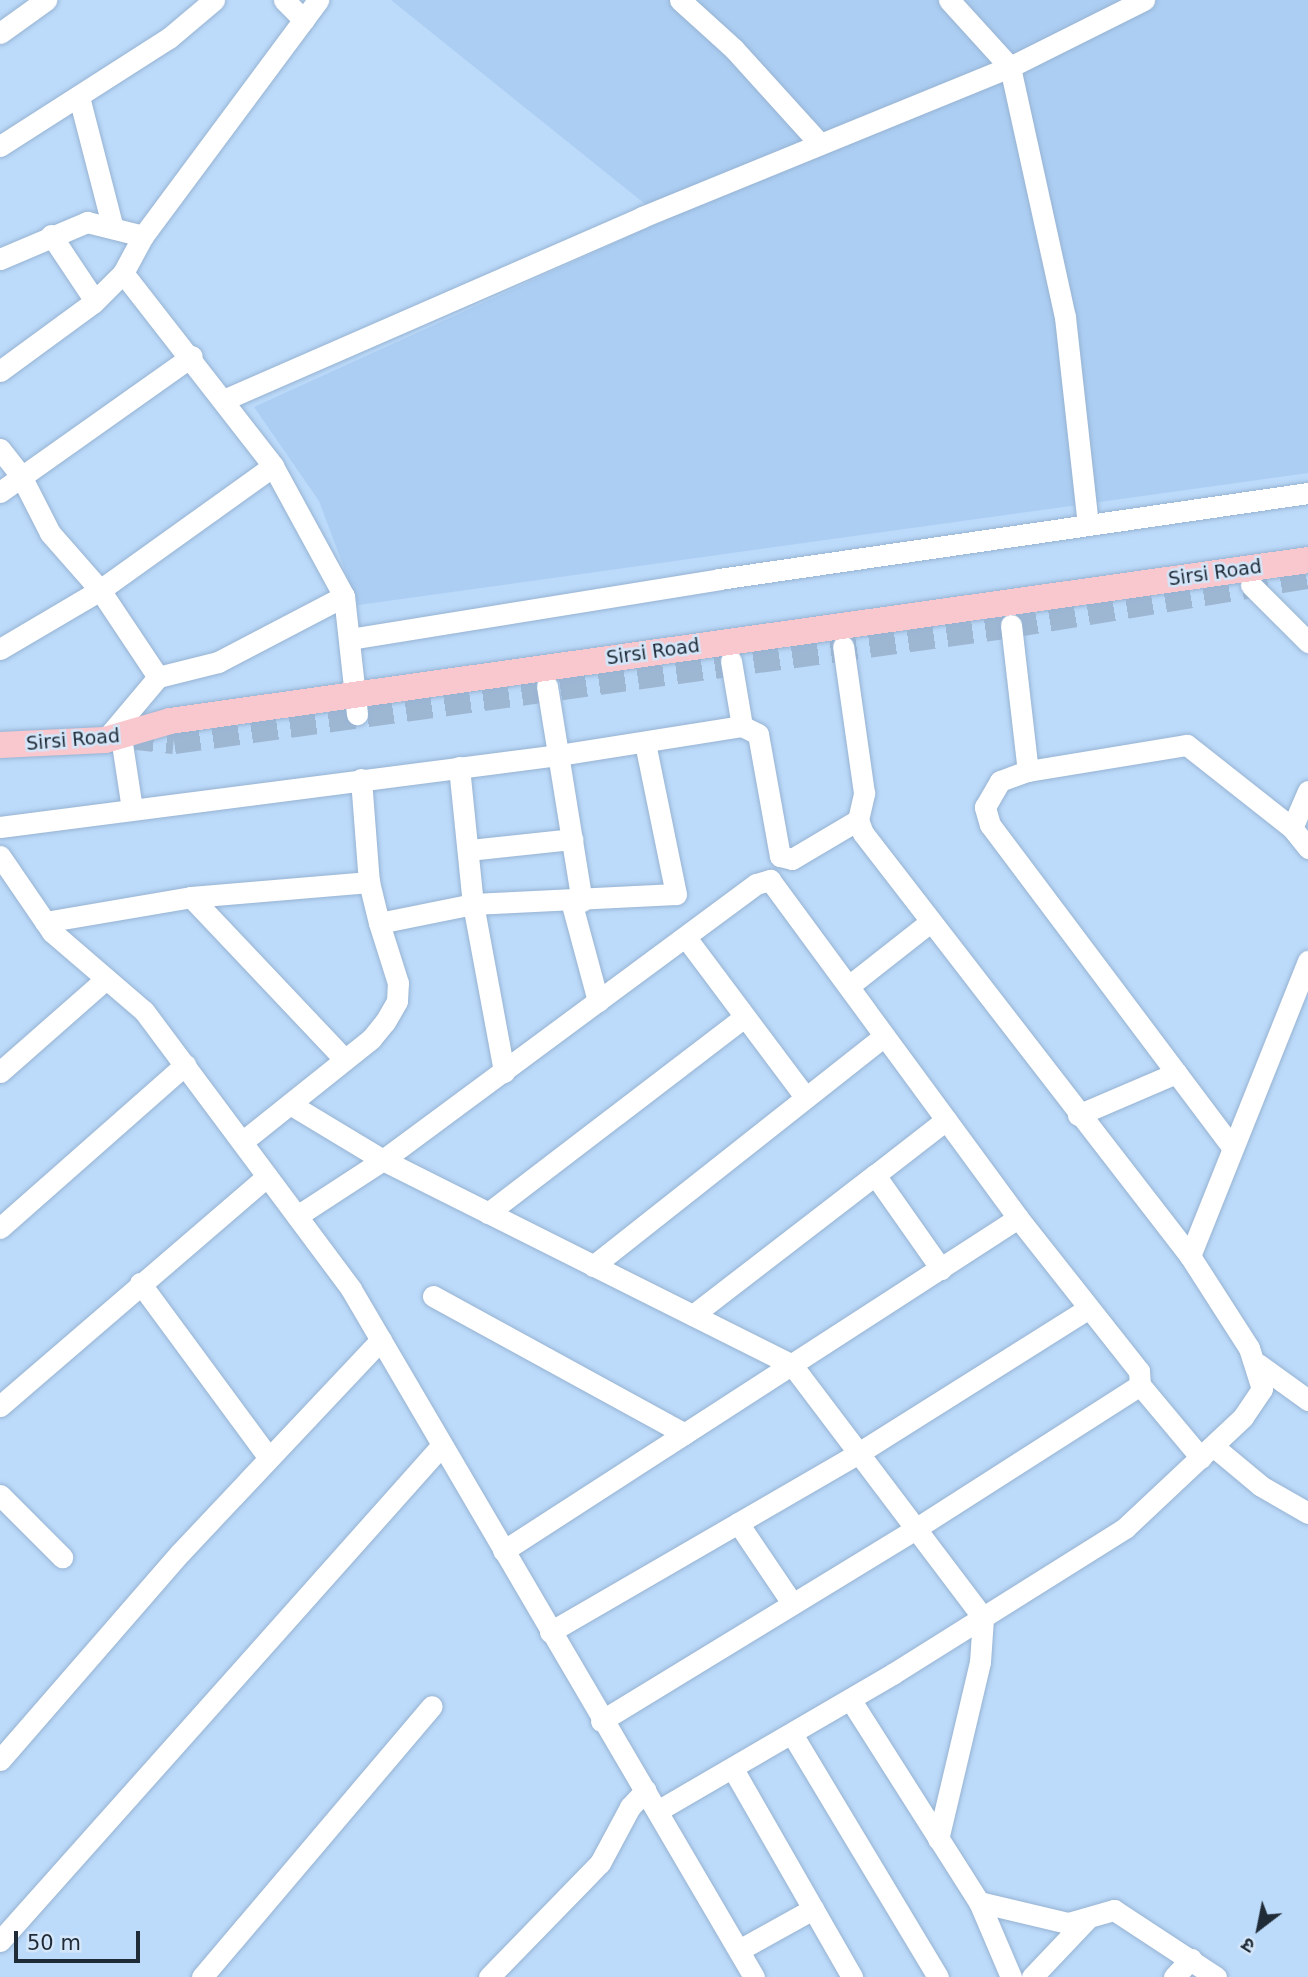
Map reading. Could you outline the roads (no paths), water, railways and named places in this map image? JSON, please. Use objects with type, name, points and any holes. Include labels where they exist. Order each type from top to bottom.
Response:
[{"type":"main road","name":"Sirsi Road","points":[[0,745],[118,738],[170,721],[356,705],[1308,560]]},
{"type":"street","points":[[0,33],[46,0]]},
{"type":"street","points":[[0,146],[194,20],[214,0]]},
{"type":"street","points":[[284,0],[303,20]]},
{"type":"street","points":[[1,368],[95,301],[123,273],[143,236],[318,0]]},
{"type":"street","points":[[680,0],[734,49],[820,144]]},
{"type":"street","points":[[949,0],[1010,67],[1065,317],[1088,525]]},
{"type":"street","points":[[226,399],[642,217],[1010,67],[1144,0]]},
{"type":"street","points":[[79,97],[112,226]]},
{"type":"street","points":[[0,259],[51,235],[88,222],[143,236]]},
{"type":"street","points":[[51,235],[95,301]]},
{"type":"street","points":[[123,273],[226,399],[273,466],[344,596],[356,705]]},
{"type":"street","points":[[0,492],[192,356]]},
{"type":"street","points":[[0,449],[21,476],[50,533],[100,590],[158,677]]},
{"type":"street","points":[[0,649],[100,590],[273,466]]},
{"type":"street","points":[[350,639],[1308,493]]},
{"type":"street","points":[[1251,585],[1308,642]]},
{"type":"street","points":[[132,809],[118,738],[158,677],[218,662],[344,596]]},
{"type":"street","points":[[1012,625],[1028,771]]},
{"type":"street","points":[[843,646],[864,793],[858,820],[863,833],[1078,1115],[1190,1256],[1258,1364],[1308,1400]]},
{"type":"street","points":[[731,661],[742,726]]},
{"type":"street","points":[[547,686],[572,839],[576,901],[598,1001]]},
{"type":"street","points":[[0,827],[559,755],[742,726],[758,734],[780,856],[792,859],[858,820]]},
{"type":"street","points":[[379,923],[473,904],[676,894],[645,743]]},
{"type":"street","points":[[1231,1147],[990,825],[985,807],[992,790],[1000,781],[1028,771],[1187,745],[1292,828],[1308,848]]},
{"type":"street","points":[[460,767],[473,904],[504,1072]]},
{"type":"street","points":[[242,1142],[371,1039],[397,1001],[398,983],[369,882],[361,779]]},
{"type":"street","points":[[1292,828],[1308,791]]},
{"type":"street","points":[[469,850],[572,839]]},
{"type":"street","points":[[0,856],[9,888],[144,1011],[351,1289],[601,1721],[659,1810],[754,1977]]},
{"type":"street","points":[[297,1216],[383,1160],[598,1001],[687,939],[756,884],[770,880],[850,985],[884,1036],[1018,1219],[1139,1371],[1140,1385],[1207,1452],[1308,1513]]},
{"type":"street","points":[[45,922],[191,897],[369,882]]},
{"type":"street","points":[[191,897],[345,1059]]},
{"type":"street","points":[[850,985],[930,922]]},
{"type":"street","points":[[687,939],[743,1018],[806,1097]]},
{"type":"street","points":[[1190,1256],[1231,1147],[1308,961]]},
{"type":"street","points":[[0,1072],[106,979]]},
{"type":"street","points":[[488,1213],[743,1018]]},
{"type":"street","points":[[593,1266],[884,1036]]},
{"type":"street","points":[[0,1228],[185,1065]]},
{"type":"street","points":[[1078,1115],[1176,1073]]},
{"type":"street","points":[[290,1104],[383,1160],[792,1365],[983,1618],[980,1662],[938,1839]]},
{"type":"street","points":[[693,1315],[946,1120]]},
{"type":"street","points":[[875,1175],[941,1269]]},
{"type":"street","points":[[0,1406],[267,1176]]},
{"type":"street","points":[[503,1551],[1018,1219]]},
{"type":"street","points":[[140,1283],[269,1458]]},
{"type":"street","points":[[433,1296],[685,1434]]},
{"type":"street","points":[[550,1632],[857,1454],[1087,1309]]},
{"type":"street","points":[[0,1760],[180,1553],[381,1339]]},
{"type":"street","points":[[659,1810],[850,1699],[1125,1528],[1254,1404],[1262,1388],[1258,1364]]},
{"type":"street","points":[[601,1721],[915,1529],[1140,1385]]},
{"type":"street","points":[[0,1941],[442,1445]]},
{"type":"street","points":[[0,1495],[62,1558]]},
{"type":"street","points":[[738,1523],[792,1603]]},
{"type":"street","points":[[850,1699],[979,1902],[1011,1977]]},
{"type":"street","points":[[202,1977],[432,1706]]},
{"type":"street","points":[[792,1734],[938,1977]]},
{"type":"street","points":[[733,1769],[852,1977]]},
{"type":"street","points":[[489,1977],[600,1863],[630,1807],[646,1790]]},
{"type":"street","points":[[979,1902],[1062,1922],[1087,1919],[1114,1910],[1216,1977]]},
{"type":"street","points":[[739,1950],[813,1909]]},
{"type":"street","points":[[1032,1977],[1087,1919]]},
{"type":"street","points":[[1174,1977],[1191,1959]]},
{"type":"tunnel","points":[[128,736],[174,741],[1011,625],[1308,576]]}]
